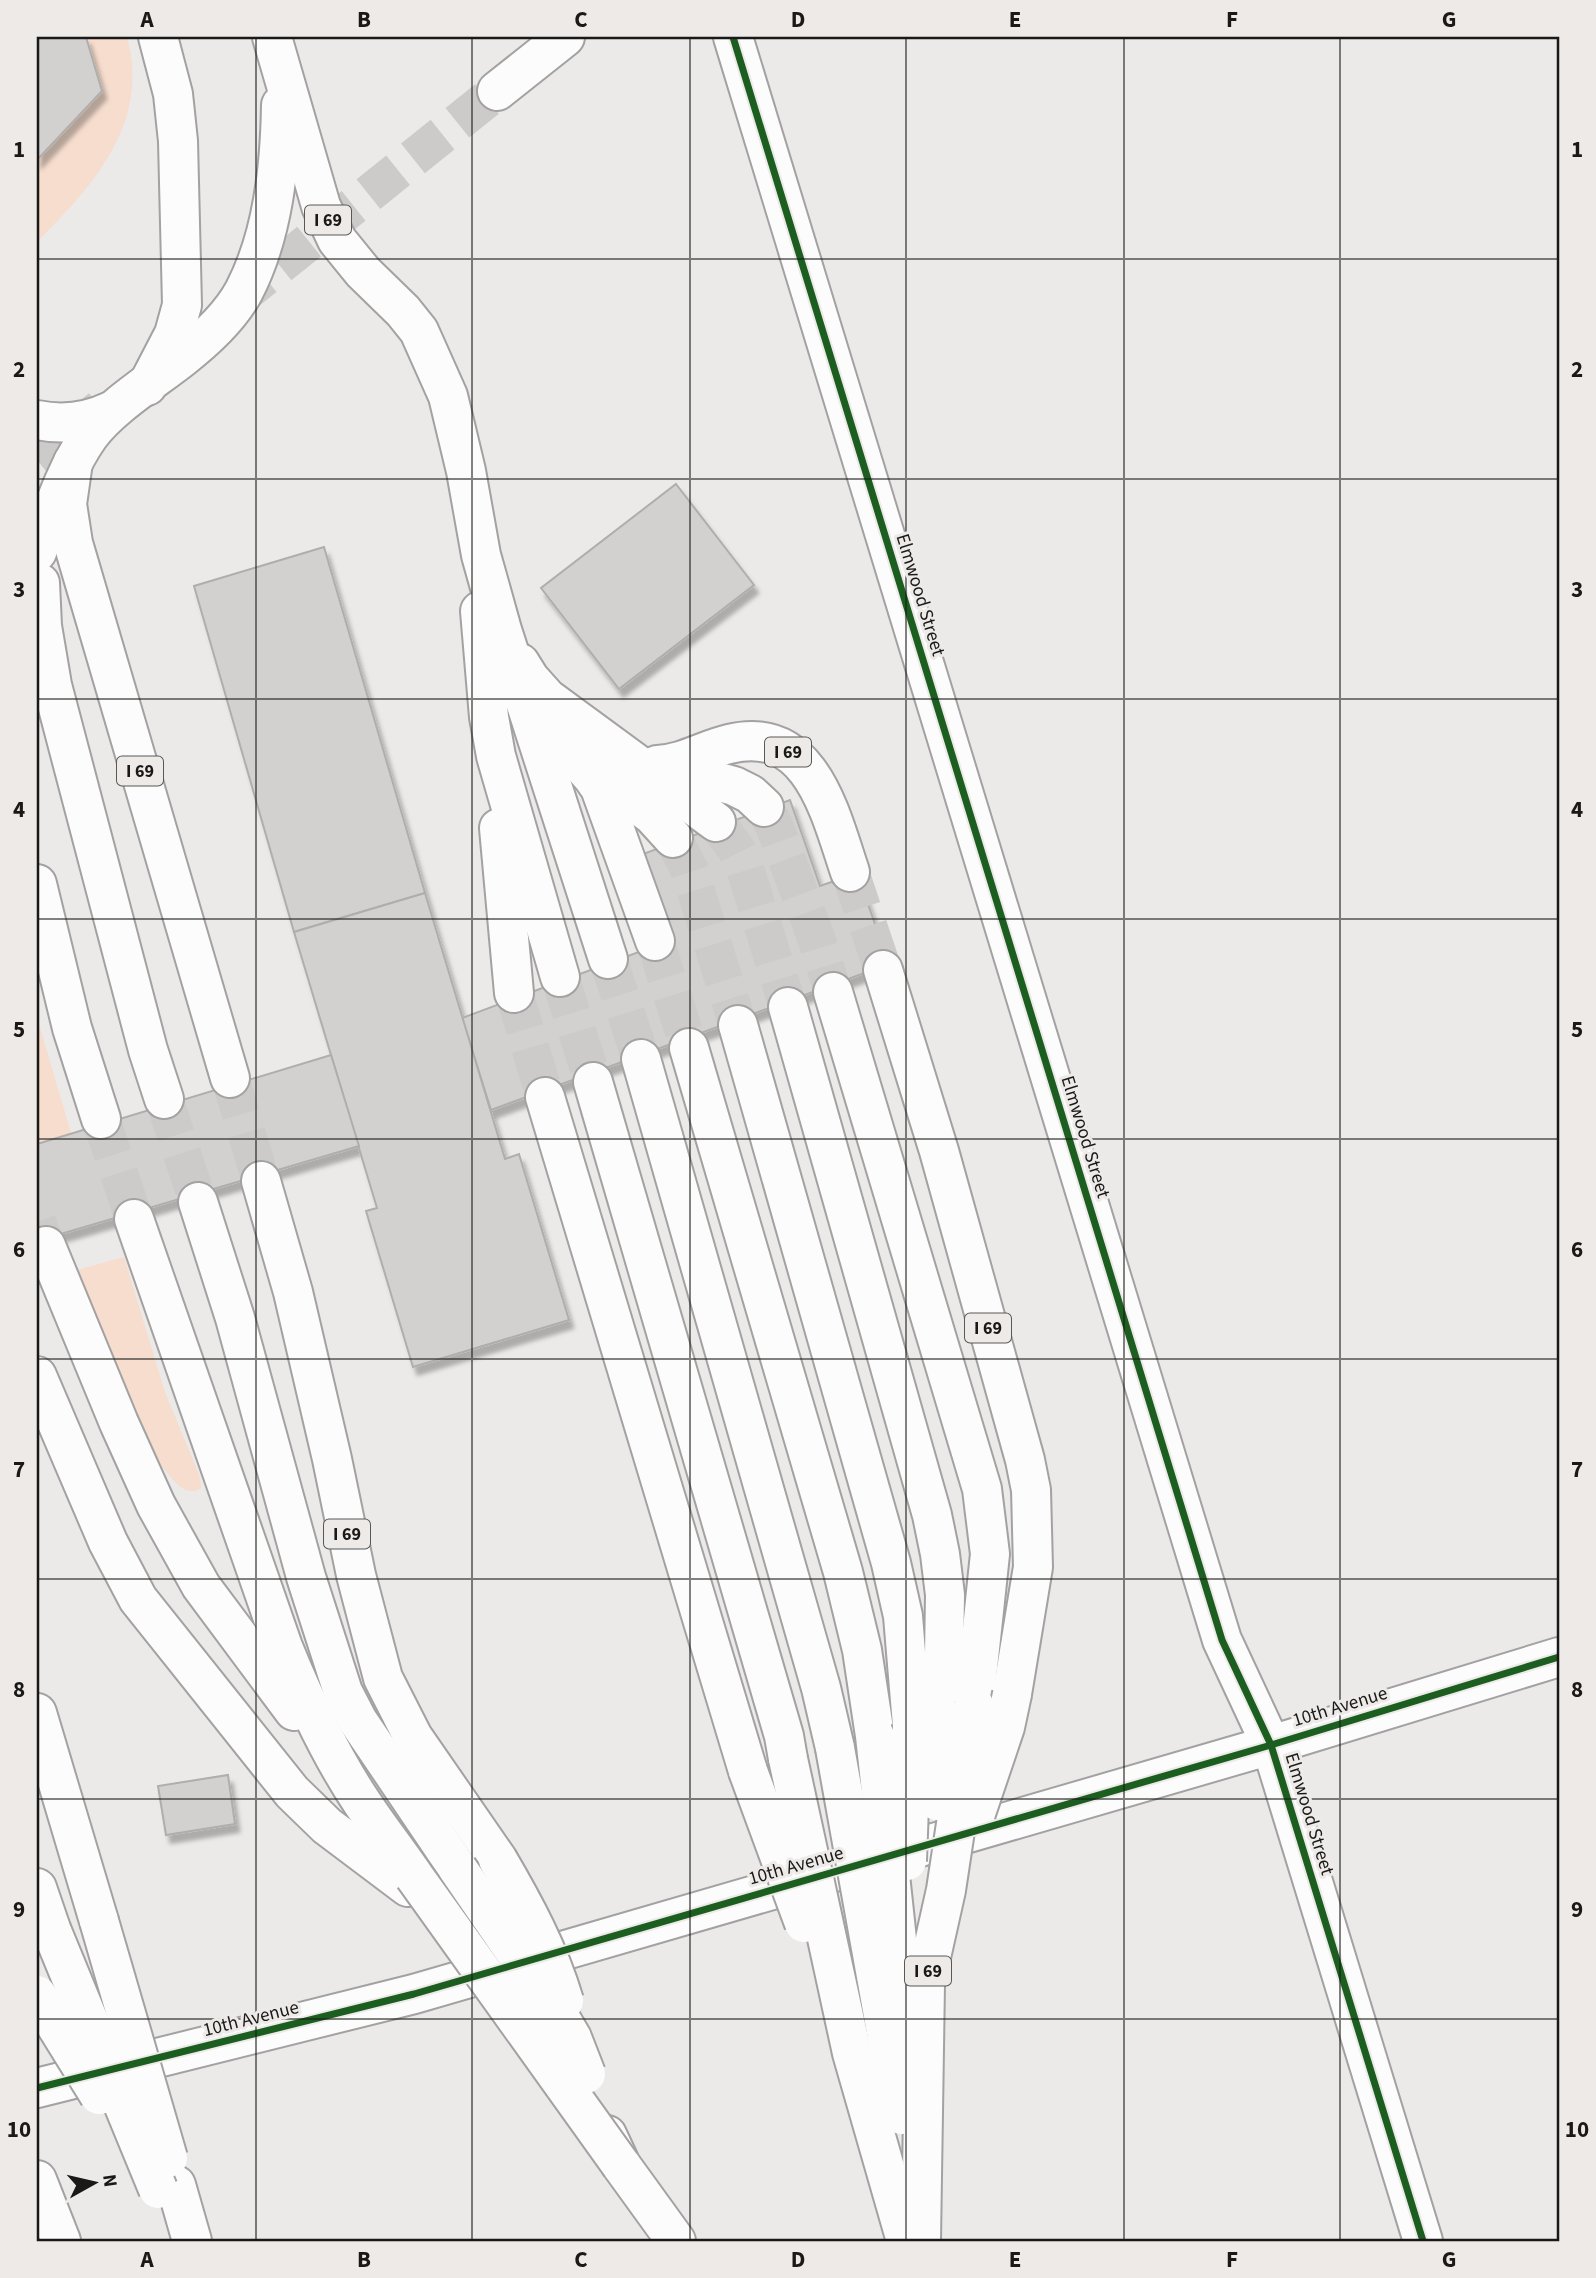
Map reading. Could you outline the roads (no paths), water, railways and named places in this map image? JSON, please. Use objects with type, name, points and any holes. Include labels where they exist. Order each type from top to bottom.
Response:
[{"type":"main road","points":[[147,386],[174,334],[182,305],[178,141],[173,94],[158,37]]},
{"type":"main road","points":[[497,90],[565,37]]},
{"type":"main road","name":"Elmwood Street","points":[[733,37],[1222,1640],[1271,1745],[1423,2241]]},
{"type":"main road","name":"I 69","points":[[164,1099],[144,1037],[52,685],[38,581],[66,479],[90,435],[111,411],[201,343],[225,318],[243,291],[272,204],[280,148],[281,102],[274,43]]},
{"type":"main road","name":"I 69","points":[[274,43],[321,206],[337,240],[363,272],[403,310],[419,331],[448,397],[458,432],[473,518],[502,630],[608,959]]},
{"type":"main road","points":[[37,420],[68,422],[94,419],[111,411]]},
{"type":"main road","name":"I 69","points":[[66,479],[73,543],[230,1078]]},
{"type":"main road","name":"I 69","points":[[473,518],[514,993]]},
{"type":"main road","name":"I 69","points":[[502,630],[530,679],[547,698],[716,822]]},
{"type":"main road","name":"I 69","points":[[522,692],[545,734],[652,815],[673,838]]},
{"type":"main road","name":"I 69","points":[[489,717],[496,756],[560,977]]},
{"type":"main road","name":"I 69","points":[[657,765],[670,764],[714,748],[746,741],[781,747],[795,757],[821,790],[850,872]]},
{"type":"main road","name":"I 69","points":[[614,747],[632,757],[734,786],[750,793],[764,807]]},
{"type":"main road","name":"I 69","points":[[577,758],[600,788],[655,941]]},
{"type":"main road","points":[[37,884],[72,1028],[101,1119]]},
{"type":"main road","name":"I 69","points":[[883,970],[939,1151],[1031,1490],[1033,1567],[1005,1727],[914,1985]]},
{"type":"main road","name":"I 69","points":[[833,992],[982,1489],[990,1554],[943,1716],[901,2115]]},
{"type":"main road","name":"I 69","points":[[788,1007],[937,1541],[945,1595],[943,1716],[946,1890]]},
{"type":"main road","name":"I 69","points":[[738,1025],[891,1563],[903,1616],[943,1716]]},
{"type":"main road","name":"I 69","points":[[690,1048],[843,1572],[862,1650],[914,1985],[919,2241]]},
{"type":"main road","name":"I 69","points":[[641,1059],[817,1674],[835,1748],[901,2115],[919,2241]]},
{"type":"main road","points":[[593,1082],[776,1709],[852,2053],[906,2241]]},
{"type":"main road","points":[[545,1097],[748,1771],[852,2053]]},
{"type":"main road","name":"I 69","points":[[261,1181],[293,1292],[356,1575],[383,1678],[413,1737],[498,1860],[525,1906],[545,1946],[559,1983],[586,2074]]},
{"type":"main road","name":"I 69","points":[[198,1202],[235,1318],[306,1577],[343,1692],[358,1721],[572,2038],[621,2165]]},
{"type":"main road","name":"I 69","points":[[134,1219],[283,1647],[323,1736],[408,1879],[447,1922],[645,2199]]},
{"type":"main road","name":"I 69","points":[[46,1246],[150,1493],[201,1586],[360,1800]]},
{"type":"main road","name":"I 69","points":[[37,1376],[108,1542],[138,1599],[292,1792],[327,1826],[408,1879]]},
{"type":"main road","name":"10th Avenue","points":[[37,2088],[414,1994],[1271,1745],[1559,1657]]},
{"type":"main road","points":[[37,1713],[192,2241]]},
{"type":"main road","points":[[37,1888],[51,1929],[181,2241]]},
{"type":"main road","points":[[37,1994],[158,2189]]},
{"type":"main road","points":[[37,2180],[61,2241]]},
{"type":"main road","points":[[645,2199],[669,2241]]},
{"type":"main road","points":[[645,2199],[676,2241]]},
{"type":"tunnel","points":[[235,301],[497,91]]},
{"type":"tunnel","points":[[37,460],[101,408]]},
{"type":"tunnel","points":[[764,807],[774,825],[817,940],[833,992]]},
{"type":"tunnel","points":[[716,822],[744,865],[788,1007]]},
{"type":"tunnel","points":[[673,838],[689,869],[738,1025]]},
{"type":"tunnel","points":[[850,872],[883,970]]},
{"type":"tunnel","points":[[655,941],[689,1048]]},
{"type":"tunnel","points":[[608,959],[641,1059]]},
{"type":"tunnel","points":[[560,977],[593,1082]]},
{"type":"tunnel","points":[[514,993],[545,1097]]},
{"type":"tunnel","points":[[230,1078],[261,1181]]},
{"type":"tunnel","points":[[164,1099],[198,1202]]},
{"type":"tunnel","points":[[101,1119],[134,1219]]},
{"type":"tunnel","points":[[37,1222],[46,1246]]}]
